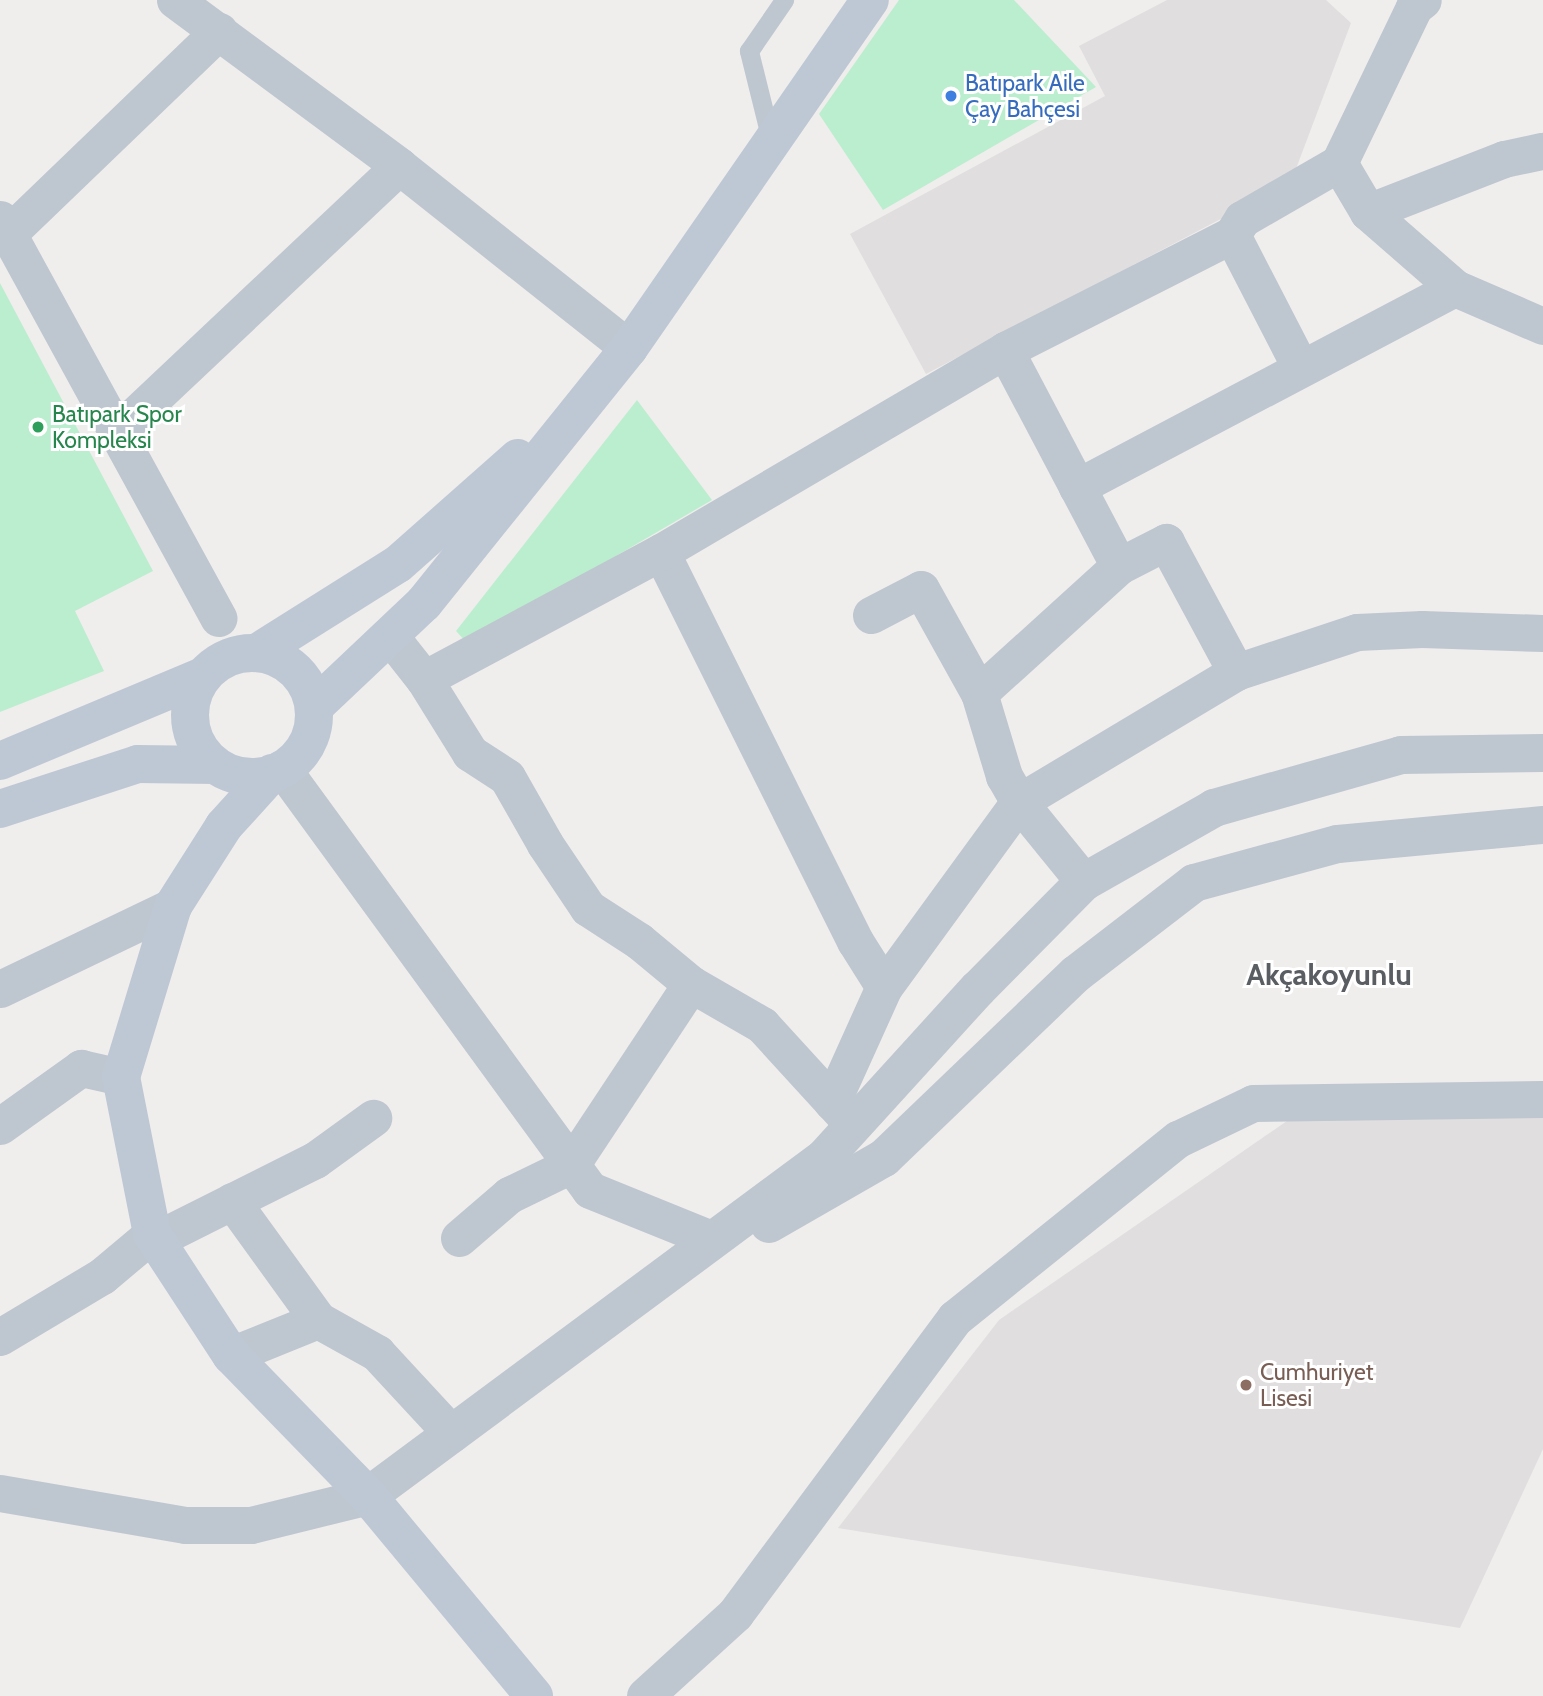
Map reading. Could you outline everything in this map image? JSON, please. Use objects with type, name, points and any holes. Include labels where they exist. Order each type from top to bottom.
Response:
[{"type":"main road","points":[[314,707],[424,603],[629,348],[870,0]]},
{"type":"main road","points":[[0,761],[203,676],[227,659],[258,652],[398,564],[529,448],[629,348]]},
{"type":"main road","points":[[258,652],[296,670],[308,687],[314,707],[304,748],[277,771],[224,825],[173,906],[121,1077],[153,1237],[230,1355],[368,1496],[534,1696]]},
{"type":"main road","points":[[203,676],[192,704],[192,733],[215,765]]},
{"type":"main road","points":[[0,809],[138,764],[215,765],[252,777],[277,771]]},
{"type":"street","points":[[176,0],[399,166],[629,348]]},
{"type":"street","points":[[424,679],[661,552],[1005,350],[1237,227],[1339,163],[1415,7],[1423,0]]},
{"type":"street","points":[[218,618],[4,226],[219,32]]},
{"type":"street","points":[[1368,212],[1503,159],[1543,151]]},
{"type":"street","points":[[1339,163],[1368,212],[1455,288],[1543,326]]},
{"type":"street","points":[[116,433],[399,166]]},
{"type":"street","points":[[1237,227],[1300,367]]},
{"type":"street","points":[[1077,487],[1300,367],[1455,288]]},
{"type":"street","points":[[1005,350],[1119,566]]},
{"type":"street","points":[[979,693],[1119,566],[1166,542],[1236,672]]},
{"type":"street","points":[[661,552],[855,941],[884,986]]},
{"type":"street","points":[[871,615],[921,589],[979,693],[1004,776],[1019,802],[1084,882]]},
{"type":"street","points":[[0,1493],[186,1525],[251,1525],[368,1496],[633,1301],[711,1239],[824,1158],[843,1114],[884,986],[1019,802],[1236,672],[1357,632],[1422,629],[1543,633]]},
{"type":"street","points":[[390,636],[424,679],[470,753],[508,777],[545,844],[589,908],[639,941],[691,984],[762,1025],[843,1114]]},
{"type":"street","points":[[843,1114],[978,989],[1084,882],[1214,808],[1388,759],[1543,753]]},
{"type":"street","points":[[277,771],[590,1190],[711,1239]]},
{"type":"street","points":[[633,1301],[884,1158],[1076,974],[1194,883],[1338,844],[1543,825]]},
{"type":"street","points":[[0,989],[173,906]]},
{"type":"street","points":[[459,1238],[509,1195],[571,1164],[691,984]]},
{"type":"street","points":[[0,1126],[81,1068],[121,1077]]},
{"type":"street","points":[[645,1696],[735,1614],[955,1318],[1178,1139],[1253,1103],[1543,1099]]},
{"type":"street","points":[[0,1337],[102,1276],[153,1237],[232,1202],[315,1160],[373,1118]]},
{"type":"street","points":[[232,1202],[317,1320],[377,1353],[452,1434]]},
{"type":"street","points":[[230,1355],[317,1320]]},
{"type":"lane","points":[[771,140],[748,51],[784,0]]},
{"type":"lane","points":[[1237,227],[1262,255]]},
{"type":"shaded area","points":[[1167,0],[1326,0],[1351,23],[1291,182],[926,374],[850,234],[1105,96],[1079,46]]},
{"type":"shaded area","name":"Cumhuriyet Lisesi","points":[[1543,1108],[1543,1449],[1460,1628],[838,1528],[999,1320],[1300,1112]]},
{"type":"green space","points":[[899,0],[1014,0],[1096,87],[883,210],[819,114]]},
{"type":"green space","name":"Batıpark Spor Kompleksi","points":[[0,283],[153,571],[75,611],[104,671],[0,712]]},
{"type":"green space","points":[[637,400],[712,500],[467,643],[456,631]]},
{"type":"place","name":"Batıpark Aile Çay Bahçesi","points":[[951,96]]},
{"type":"place","name":"Batıpark Spor Kompleksi","points":[[38,427]]},
{"type":"place","name":"Cumhuriyet Lisesi","points":[[1246,1385]]},
{"type":"district","name":"Akçakoyunlu","points":[[1329,975]]}]
